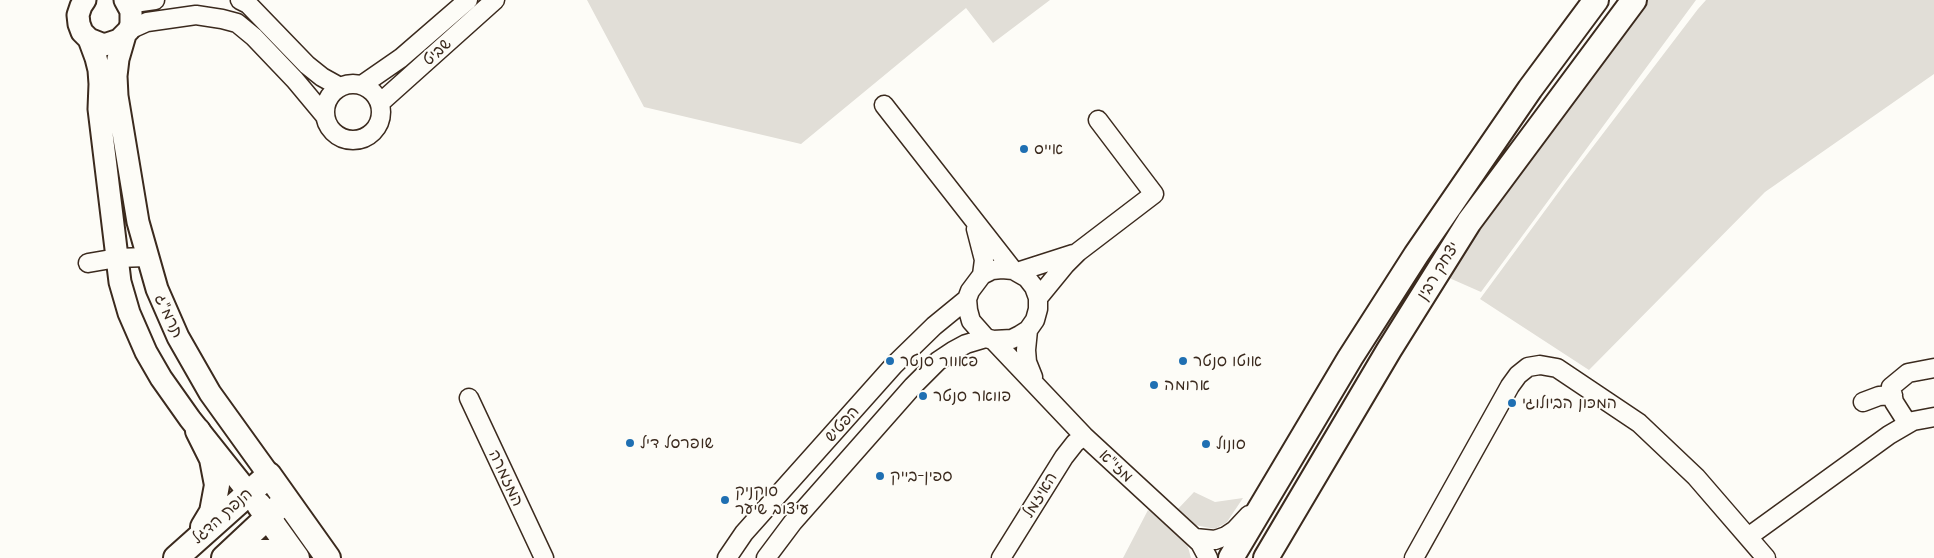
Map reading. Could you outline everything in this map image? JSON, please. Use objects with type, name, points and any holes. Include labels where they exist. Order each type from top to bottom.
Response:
[{"type":"main road","name":"יצחק רבין","points":[[1231,558],[1350,358],[1416,254],[1530,89],[1596,0]]},
{"type":"main road","name":"יצחק רבין","points":[[1266,558],[1388,350],[1468,222],[1634,0]]},
{"type":"main road","points":[[194,542],[212,512],[217,486],[212,459],[198,431]]},
{"type":"main road","name":"הנפת הדגל","points":[[176,558],[269,475]]},
{"type":"main road","name":"תרמ\"ג","points":[[269,475],[328,558]]},
{"type":"main road","name":"תרמ\"ג","points":[[248,492],[298,558]]},
{"type":"main road","name":"הנפת הדגל","points":[[224,558],[286,500]]},
{"type":"main road","points":[[244,558],[257,552],[277,552],[292,558]]},
{"type":"street","points":[[126,0],[141,2],[155,0]]},
{"type":"street","name":"תרמ\"ג","points":[[126,0],[131,11],[131,24],[118,59],[116,89],[138,222],[147,258],[157,289],[178,337],[210,393],[269,475]]},
{"type":"street","points":[[240,0],[248,4],[307,65],[322,77],[340,87]]},
{"type":"street","name":"שביט","points":[[362,85],[401,58],[468,0]]},
{"type":"street","name":"שביט","points":[[380,103],[495,0]]},
{"type":"street","name":"תרמ\"ג","points":[[83,2],[78,14],[79,24],[82,32],[89,39],[96,58],[100,84],[99,109],[120,282],[129,313],[146,352],[161,378],[198,431],[248,492]]},
{"type":"street","points":[[89,39],[104,44],[119,40],[127,32],[147,22],[196,15],[236,23],[261,44],[295,80],[325,116],[334,132],[341,137],[350,140],[359,139],[368,136],[375,130],[381,112],[380,103],[370,89],[362,85],[355,84],[340,87],[328,99],[325,116]]},
{"type":"street","points":[[884,105],[973,221],[1015,271],[1027,278],[1034,287],[1038,298],[1038,309],[1028,330],[1012,339],[990,339],[971,320],[968,310],[967,299],[970,291],[982,275],[992,270],[1015,271],[1078,252]]},
{"type":"street","points":[[1038,298],[1078,252],[1154,194],[1098,120]]},
{"type":"street","points":[[973,221],[984,260],[982,275]]},
{"type":"street","points":[[88,263],[117,258],[147,258]]},
{"type":"street","name":"הפטיש","points":[[727,558],[744,533],[894,365],[934,326],[967,299]]},
{"type":"street","name":"מזי\"א","points":[[1028,330],[1026,339],[1027,362],[1031,374],[1041,390]]},
{"type":"street","name":"הפטיש","points":[[766,558],[793,522],[913,386],[938,361],[966,344],[990,339]]},
{"type":"street","name":"מזי\"א","points":[[990,339],[1084,436],[1200,543],[1208,558]]},
{"type":"street","points":[[1414,558],[1510,386],[1518,375],[1528,367],[1540,365],[1557,368],[1638,424],[1696,477],[1766,558]]},
{"type":"street","points":[[1908,424],[1894,402],[1891,387],[1908,373],[1934,368]]},
{"type":"street","points":[[1863,402],[1879,396],[1893,395]]},
{"type":"street","name":"המזמרה","points":[[469,398],[544,558]]},
{"type":"street","points":[[1748,537],[1889,435],[1912,421],[1934,417]]},
{"type":"street","name":"האיזמל","points":[[1001,558],[1064,457],[1074,444],[1084,436]]},
{"type":"street","points":[[1194,538],[1215,540],[1226,536],[1235,530],[1271,490]]},
{"type":"shaded area","points":[[587,0],[1050,0],[993,43],[966,8],[801,144],[644,107]]},
{"type":"shaded area","points":[[1643,0],[1696,0],[1481,292],[1447,277]]},
{"type":"shaded area","points":[[1706,0],[1934,0],[1934,74],[1765,192],[1589,370],[1480,299],[1566,182]]},
{"type":"shaded area","points":[[1194,492],[1215,502],[1243,498],[1227,522],[1215,529],[1195,525],[1177,510]]},
{"type":"shaded area","points":[[1148,510],[1173,528],[1188,547],[1191,558],[1123,558]]},
{"type":"place","name":"אייס","points":[[1024,149]]},
{"type":"place","name":"פאוור סנטר","points":[[890,361]]},
{"type":"place","name":"אוטו סנטר","points":[[1183,361]]},
{"type":"place","name":"ארומה","points":[[1154,385]]},
{"type":"place","name":"פוואר סנטר","points":[[923,396]]},
{"type":"place","name":"המכון הביולוגי","points":[[1512,403]]},
{"type":"place","name":"שופרסל דיל","points":[[630,443]]},
{"type":"place","name":"סונול","points":[[1206,444]]},
{"type":"place","name":"ספין-בייק","points":[[880,476]]},
{"type":"place","name":"סוקניק עיצוב שיער","points":[[725,500]]}]
